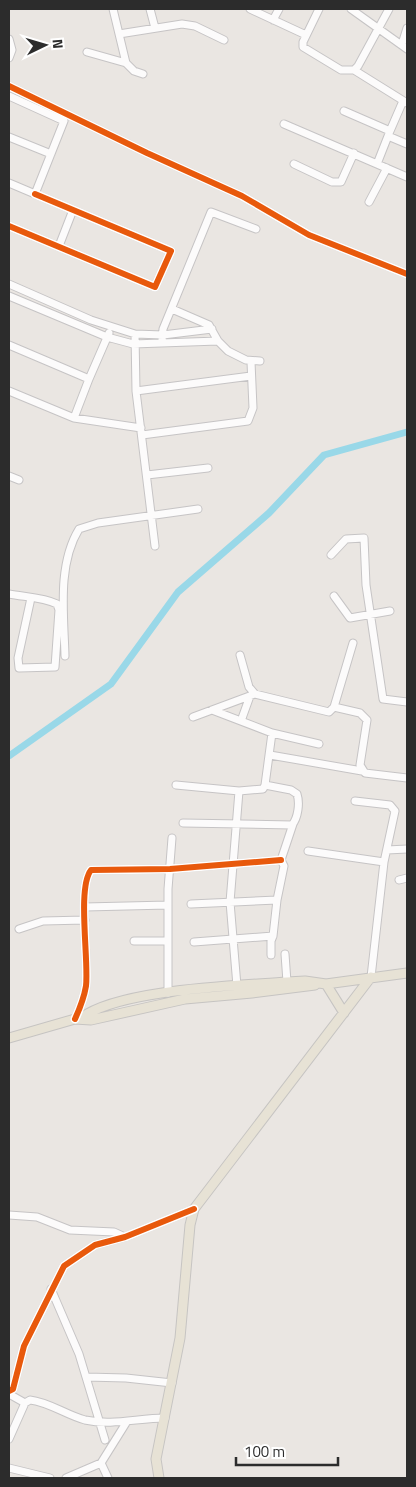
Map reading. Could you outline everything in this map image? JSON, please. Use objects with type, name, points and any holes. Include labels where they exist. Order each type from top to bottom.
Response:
[{"type":"main road","points":[[78,1018],[91,1020],[185,999],[304,988],[407,972]]},
{"type":"main road","points":[[159,1478],[156,1459],[180,1338],[190,1225],[194,1209],[371,977]]},
{"type":"main road","points":[[9,1038],[78,1018],[90,1011],[118,1003],[168,993],[286,982],[323,984]]},
{"type":"main road","points":[[323,984],[344,1012]]},
{"type":"street","points":[[113,9],[126,63],[130,68],[143,74]]},
{"type":"street","points":[[150,9],[155,28]]},
{"type":"street","points":[[250,9],[306,35]]},
{"type":"street","points":[[273,20],[279,9]]},
{"type":"street","points":[[319,9],[306,35],[303,47],[341,70],[354,70],[405,102],[389,133],[377,164]]},
{"type":"street","points":[[351,9],[404,46],[407,29]]},
{"type":"street","points":[[354,70],[389,9]]},
{"type":"street","points":[[119,34],[176,23],[188,24],[224,40]]},
{"type":"street","points":[[9,39],[12,50],[9,58]]},
{"type":"street","points":[[88,52],[126,63]]},
{"type":"street","points":[[9,86],[147,153],[242,196],[309,234],[407,274]]},
{"type":"street","points":[[9,96],[64,121],[35,194]]},
{"type":"street","points":[[344,111],[407,144]]},
{"type":"street","points":[[284,124],[407,177]]},
{"type":"street","points":[[9,137],[51,154]]},
{"type":"street","points":[[294,164],[332,182],[341,182],[346,175],[354,153]]},
{"type":"street","points":[[370,202],[387,168]]},
{"type":"street","points":[[9,183],[171,251],[155,287],[9,226]]},
{"type":"street","points":[[59,246],[73,210]]},
{"type":"street","points":[[162,345],[163,335],[172,309],[212,212],[256,228]]},
{"type":"street","points":[[9,284],[112,328],[134,334],[163,335],[212,329]]},
{"type":"street","points":[[9,296],[107,337],[133,344],[162,345],[218,341]]},
{"type":"street","points":[[172,309],[203,321],[212,329],[218,341],[228,351],[251,362],[260,361]]},
{"type":"street","points":[[74,418],[112,328]]},
{"type":"street","points":[[134,334],[136,391],[155,546]]},
{"type":"street","points":[[9,345],[89,379]]},
{"type":"street","points":[[9,391],[74,418],[141,431],[248,421],[253,408],[251,362]]},
{"type":"street","points":[[136,391],[251,376]]},
{"type":"street","points":[[147,475],[208,468]]},
{"type":"street","points":[[9,476],[19,480]]},
{"type":"street","points":[[65,656],[64,587],[66,568],[74,537],[84,526],[198,509]]},
{"type":"street","points":[[331,555],[346,539],[364,538],[371,616],[384,699],[407,702]]},
{"type":"street","points":[[9,594],[51,601],[57,604],[59,610],[54,667],[19,668],[18,658],[31,598]]},
{"type":"street","points":[[334,596],[350,618],[371,616],[390,611]]},
{"type":"street","points":[[193,717],[252,695],[329,712],[334,707],[353,644]]},
{"type":"street","points":[[240,655],[252,695],[241,721]]},
{"type":"street","points":[[334,707],[360,713],[367,720],[360,765],[362,770]]},
{"type":"street","points":[[212,710],[272,733],[319,744]]},
{"type":"street","points":[[176,786],[239,790],[263,789],[270,755],[272,733]]},
{"type":"street","points":[[270,755],[362,770],[364,773],[407,778]]},
{"type":"street","points":[[265,785],[290,790],[297,794],[299,801],[281,860],[284,866],[277,900],[274,936],[271,941],[271,955]]},
{"type":"street","points":[[237,986],[230,902],[239,790]]},
{"type":"street","points":[[355,801],[393,806],[395,812],[384,862],[371,977]]},
{"type":"street","points":[[183,823],[237,823],[288,826],[292,824]]},
{"type":"street","points":[[168,993],[167,942],[172,838]]},
{"type":"street","points":[[387,850],[407,849]]},
{"type":"street","points":[[308,851],[384,862]]},
{"type":"street","points":[[78,1018],[86,984],[84,907],[87,877],[91,870],[170,869],[281,860]]},
{"type":"street","points":[[399,880],[407,878]]},
{"type":"street","points":[[190,904],[277,900]]},
{"type":"street","points":[[84,907],[168,905]]},
{"type":"street","points":[[19,928],[43,921],[85,920]]},
{"type":"street","points":[[194,942],[232,941],[274,936]]},
{"type":"street","points":[[134,941],[167,942]]},
{"type":"street","points":[[284,954],[286,982]]},
{"type":"street","points":[[25,1403],[9,1392],[14,1389],[24,1346],[61,1270],[74,1258],[95,1245],[125,1237],[194,1209]]},
{"type":"street","points":[[9,1215],[37,1217],[70,1230],[114,1232],[125,1237]]},
{"type":"street","points":[[51,1289],[68,1324],[105,1440]]},
{"type":"street","points":[[86,1377],[126,1378],[172,1383]]},
{"type":"street","points":[[9,1438],[25,1403],[33,1400],[70,1416],[99,1422],[126,1422],[145,1418],[165,1418]]},
{"type":"street","points":[[66,1478],[101,1463],[126,1422]]},
{"type":"street","points":[[101,1463],[108,1478]]},
{"type":"street","points":[[9,1468],[50,1478]]},
{"type":"waterway","points":[[9,756],[111,684],[178,592],[269,513],[324,455],[407,432]]},
{"type":"cycle path","points":[[9,86],[147,153],[242,196],[309,235],[407,274]]},
{"type":"cycle path","points":[[9,226],[155,287],[171,251],[35,194]]},
{"type":"cycle path","points":[[75,1019],[82,1003],[86,986],[84,908],[87,879],[91,870],[170,869],[281,860]]},
{"type":"cycle path","points":[[9,1391],[13,1389],[24,1346],[64,1266],[95,1245],[125,1237],[194,1209]]}]
